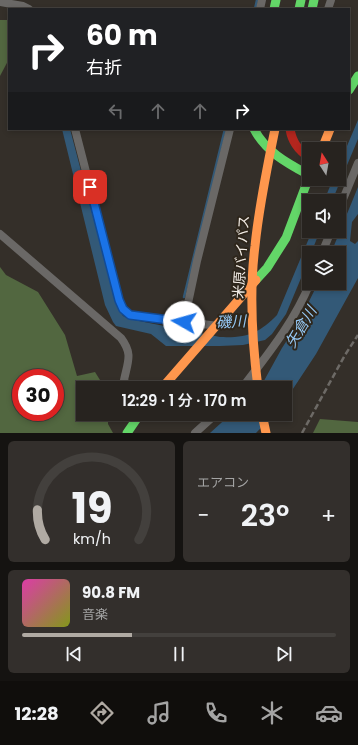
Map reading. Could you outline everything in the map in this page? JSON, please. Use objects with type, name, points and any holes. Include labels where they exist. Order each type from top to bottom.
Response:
[{"type":"main road","points":[[350,88],[358,76]]},
{"type":"main road","points":[[255,130],[262,143],[278,158],[302,172]]},
{"type":"main road","name":"米原バイパス","points":[[257,381],[251,314],[253,263],[259,210],[275,130]]},
{"type":"main road","points":[[290,130],[292,142],[297,149],[302,152]]},
{"type":"main road","points":[[325,142],[330,130]]},
{"type":"main road","points":[[168,381],[267,268],[286,238],[305,186]]},
{"type":"main road","points":[[127,433],[135,421]]},
{"type":"main road","points":[[263,421],[266,433]]},
{"type":"street","points":[[0,2],[27,8]]},
{"type":"street","points":[[75,130],[119,300],[123,309],[130,315],[216,328]]},
{"type":"street","points":[[184,322],[197,260],[230,130]]},
{"type":"street","points":[[345,194],[358,164]]},
{"type":"street","points":[[0,234],[121,338],[128,348],[130,357],[125,381]]},
{"type":"street","points":[[247,381],[285,331],[302,303],[307,290]]},
{"type":"street","points":[[195,433],[208,421]]},
{"type":"green space","points":[[0,20],[8,20],[8,61],[0,76]]},
{"type":"green space","points":[[0,267],[6,275],[38,292],[65,335],[77,376],[95,372],[101,381],[76,381],[76,421],[108,421],[113,433],[0,433]]},
{"type":"green space","points":[[320,419],[358,422],[358,433],[313,433]]},
{"type":"water","points":[[358,120],[358,139],[346,168],[346,148]]},
{"type":"water","points":[[62,130],[70,130],[116,304],[123,316],[129,319],[220,337],[237,337],[251,334],[264,327],[277,315],[302,255],[302,276],[286,314],[272,334],[265,340],[243,345],[166,346],[151,334],[116,326],[105,305]]},
{"type":"water","points":[[330,186],[338,186],[335,194],[327,194]]},
{"type":"water","name":"矢倉川","points":[[358,187],[358,214],[352,222],[350,241],[355,244],[358,241],[358,278],[316,354],[292,390],[292,381],[264,381],[282,348],[299,322],[315,290],[346,290],[346,246],[334,246],[337,238],[346,238],[346,216]]},
{"type":"water","points":[[309,238],[317,238],[314,246],[306,246]]},
{"type":"water","points":[[223,421],[267,421],[256,433],[210,433]]},
{"type":"waterway","points":[[255,8],[257,0]]},
{"type":"waterway","points":[[184,297],[225,130]]},
{"type":"railway","points":[[302,433],[345,355],[358,335]]},
{"type":"traffic: fast","points":[[274,8],[276,0]]},
{"type":"traffic: fast","points":[[299,8],[301,0]]},
{"type":"traffic: fast","points":[[312,8],[314,0]]},
{"type":"traffic: fast","points":[[350,88],[358,76]]},
{"type":"traffic: fast","points":[[255,130],[271,150],[285,161],[302,171]]},
{"type":"traffic: fast","points":[[256,280],[267,268],[286,238],[306,186]]},
{"type":"traffic: fast","points":[[127,433],[135,421]]},
{"type":"traffic: slow","points":[[257,381],[252,317],[253,264],[261,202],[275,130]]},
{"type":"traffic: slow","points":[[325,142],[330,130]]},
{"type":"traffic: slow","points":[[168,381],[256,280]]},
{"type":"traffic: slow","points":[[263,421],[266,433]]},
{"type":"traffic: jam","points":[[290,130],[292,138],[302,152]]},
{"type":"route","points":[[90,187],[119,300],[123,309],[130,315],[184,322]]},
{"type":"water label","name":"磯川","points":[[231,322]]}]
